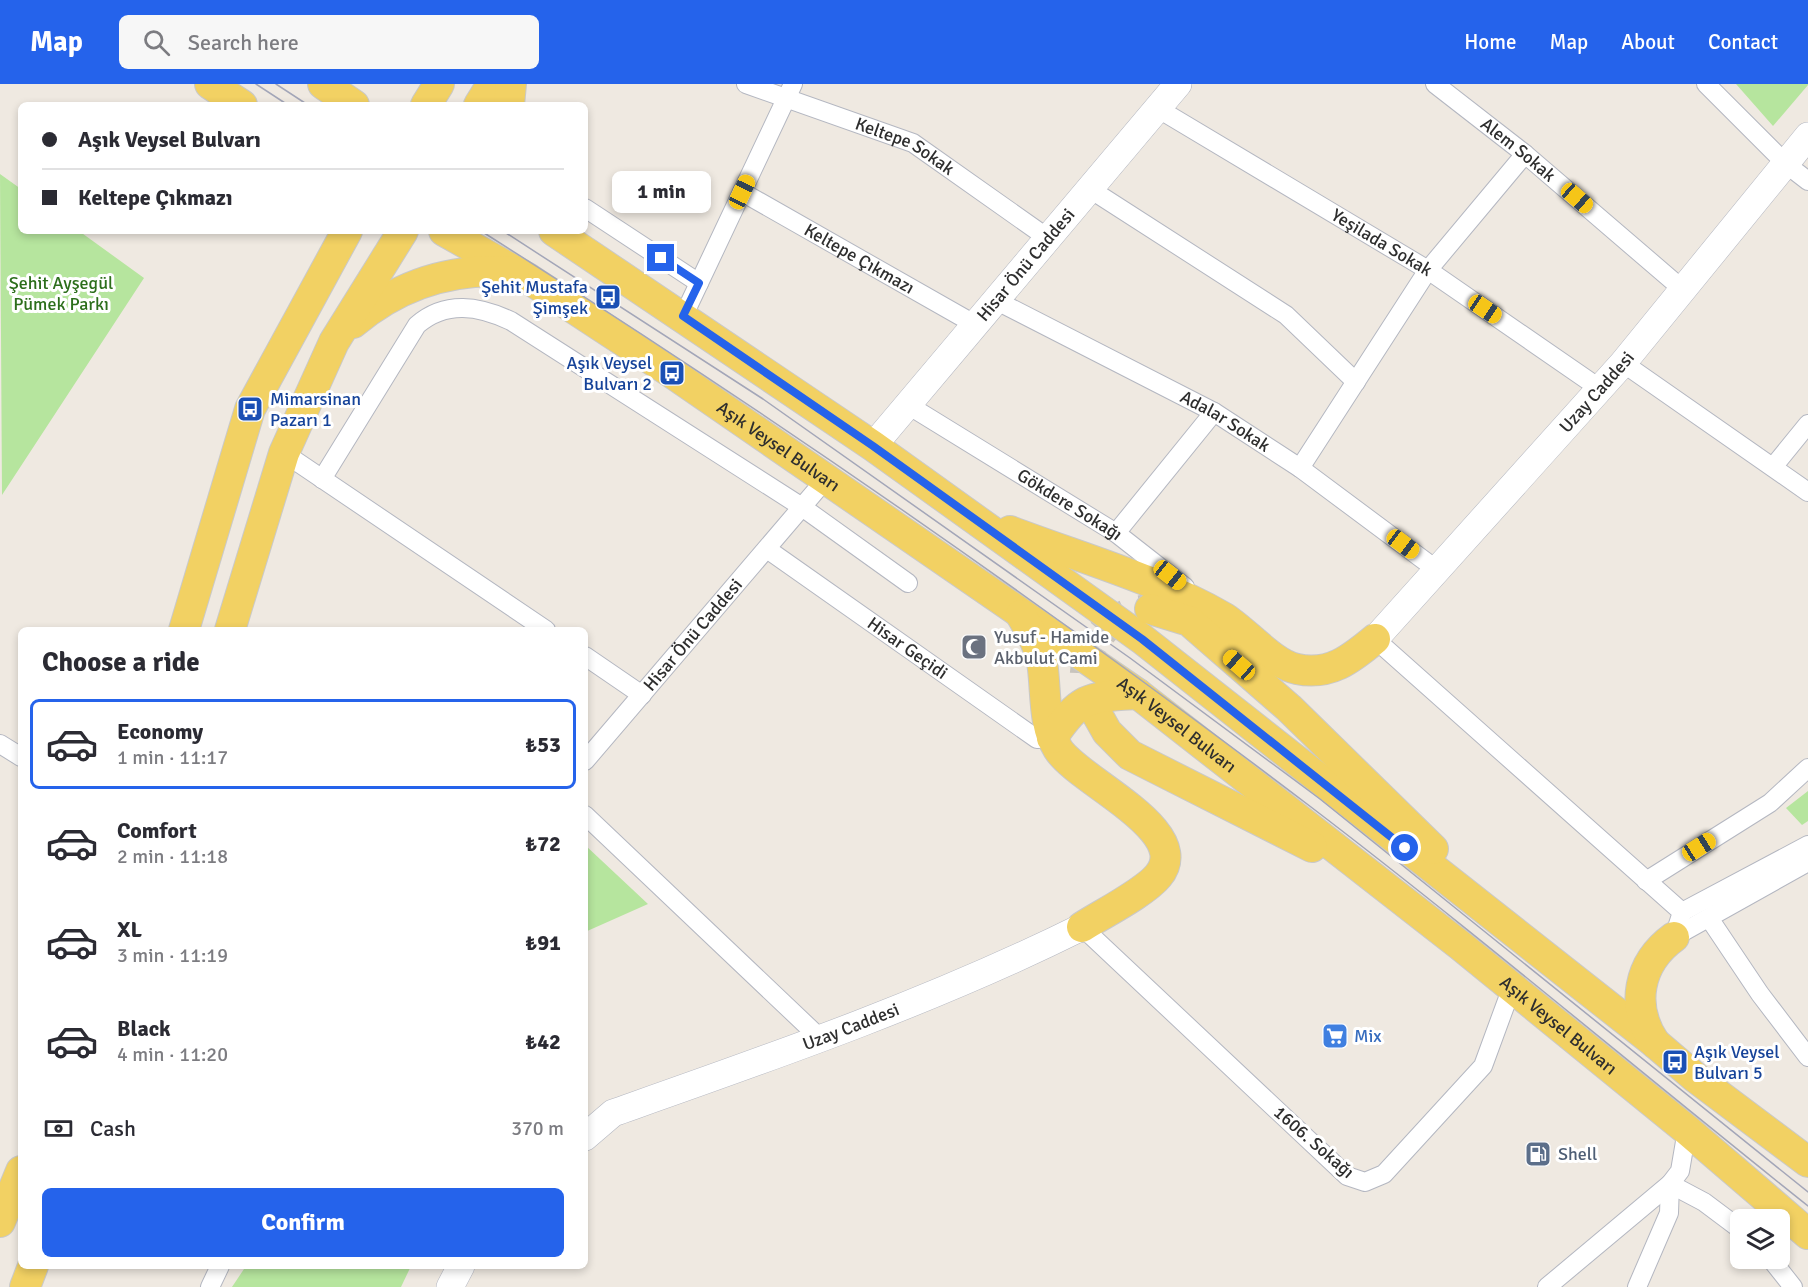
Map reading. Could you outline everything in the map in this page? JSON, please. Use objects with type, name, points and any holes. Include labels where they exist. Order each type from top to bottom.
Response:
[{"type":"main road","points":[[210,84],[237,102]]},
{"type":"main road","points":[[323,84],[350,102]]},
{"type":"main road","points":[[428,102],[439,84]]},
{"type":"main road","points":[[481,102],[492,84]]},
{"type":"main road","points":[[509,102],[512,84]]},
{"type":"main road","name":"Hisar Önü Caddesi","points":[[873,446],[1049,239],[1166,92]]},
{"type":"main road","name":"Uzay Caddesi","points":[[1375,639],[1623,363],[1808,136]]},
{"type":"main road","points":[[185,627],[250,409],[345,234]]},
{"type":"main road","points":[[231,627],[284,453],[334,342],[401,234]]},
{"type":"main road","name":"Aşık Veysel Bulvarı","points":[[449,234],[517,272],[672,373],[1138,694],[1512,987],[1687,1130],[1807,1235]]},
{"type":"main road","points":[[560,234],[873,446],[1142,639],[1655,1043],[1675,1062],[1808,1162]]},
{"type":"main road","points":[[334,342],[375,305],[425,281],[471,271],[517,272]]},
{"type":"main road","points":[[975,518],[1159,586],[1224,618],[1275,657],[1296,669],[1324,670],[1347,663],[1375,639]]},
{"type":"main road","points":[[1009,604],[1029,628],[1039,651],[1052,738],[1070,763],[1154,829],[1165,848],[1163,868],[1157,878],[1082,927]]},
{"type":"main road","points":[[1150,609],[1188,621],[1289,708],[1545,957]]},
{"type":"main road","points":[[1052,738],[1072,710],[1085,701],[1102,696],[1138,694]]},
{"type":"main road","points":[[1098,716],[1107,732],[1130,755],[1374,878]]},
{"type":"main road","points":[[1655,1043],[1642,1020],[1641,981],[1650,960],[1678,925]]},
{"type":"main road","name":"Uzay Caddesi","points":[[588,1134],[613,1113],[821,1039],[959,986],[1082,927]]},
{"type":"main road","name":"Uzay Caddesi","points":[[588,1112],[613,1113]]},
{"type":"main road","points":[[1774,1138],[1808,1144]]},
{"type":"main road","points":[[0,1222],[18,1178]]},
{"type":"main road","points":[[25,1287],[32,1269]]},
{"type":"main road","points":[[450,1287],[459,1269]]},
{"type":"street","name":"Keltepe Sokak","points":[[746,84],[789,92],[913,143],[1049,239]]},
{"type":"street","name":"Alem Sokak","points":[[1435,84],[1525,154],[1682,288]]},
{"type":"street","points":[[1706,84],[1786,164],[1808,181]]},
{"type":"street","points":[[683,316],[789,92]]},
{"type":"street","name":"Yeşilada Sokak","points":[[1166,92],[1599,388]]},
{"type":"street","points":[[1300,468],[1428,270],[1525,154]]},
{"type":"street","points":[[1090,189],[1286,315],[1356,382]]},
{"type":"street","name":"Keltepe Çıkmazı","points":[[742,192],[976,325]]},
{"type":"street","points":[[588,210],[699,283]]},
{"type":"street","name":"Adalar Sokak","points":[[997,301],[1214,412],[1300,468],[1437,570]]},
{"type":"street","points":[[322,479],[411,333],[434,313],[458,307],[484,310],[511,321],[802,507],[908,584]]},
{"type":"street","points":[[1623,363],[1808,492]]},
{"type":"street","name":"Gökdere Sokağı","points":[[908,405],[1116,533],[1224,618]]},
{"type":"street","points":[[1116,533],[1214,412]]},
{"type":"street","points":[[1773,466],[1808,424]]},
{"type":"street","points":[[284,453],[542,627]]},
{"type":"street","name":"Hisar Önü Caddesi","points":[[588,758],[825,480]]},
{"type":"street","name":"Hisar Geçidi","points":[[767,549],[1037,739],[1052,738]]},
{"type":"street","points":[[1375,639],[1646,880],[1678,925]]},
{"type":"street","points":[[588,659],[642,695]]},
{"type":"street","points":[[0,744],[18,755]]},
{"type":"street","points":[[1646,880],[1770,803],[1808,768]]},
{"type":"street","points":[[588,818],[821,1039]]},
{"type":"street","points":[[1678,925],[1808,845]]},
{"type":"street","points":[[1678,925],[1709,918],[1808,862]]},
{"type":"street","points":[[1709,918],[1760,994],[1808,1057]]},
{"type":"street","name":"1606. Sokağı","points":[[1082,927],[1347,1176],[1365,1182],[1384,1174],[1483,1066],[1512,987]]},
{"type":"street","points":[[1547,1287],[1670,1184],[1680,1171],[1687,1130]]},
{"type":"street","points":[[1670,1184],[1704,1202],[1730,1222]]},
{"type":"street","points":[[1637,1287],[1669,1213],[1670,1184]]},
{"type":"street","points":[[210,1287],[219,1269]]},
{"type":"street","points":[[1778,1269],[1792,1287]]},
{"type":"green space","points":[[1736,84],[1808,84],[1808,85],[1773,126]]},
{"type":"green space","name":"Şehit Ayşegül Pümek Parkı","points":[[0,174],[18,187],[18,234],[83,234],[144,278],[2,495]]},
{"type":"green space","points":[[1808,791],[1808,821],[1802,825],[1786,808]]},
{"type":"green space","points":[[588,848],[648,904],[588,931]]},
{"type":"green space","points":[[244,1269],[410,1269],[401,1287],[232,1287]]},
{"type":"tunnel","points":[[1098,716],[1085,678],[1086,663],[1093,645],[1111,623],[1132,612],[1150,609]]},
{"type":"tram line","points":[[256,84],[283,102]]},
{"type":"tram line","points":[[276,84],[303,102]]},
{"type":"tram line","points":[[486,234],[798,439],[1108,656],[1374,856],[1808,1206]]},
{"type":"tram line","points":[[508,234],[763,399],[1130,658],[1320,799],[1808,1192]]},
{"type":"place","name":"Şehit Mustafa Şimşek","points":[[608,297]]},
{"type":"place","name":"Aşık Veysel Bulvarı 2","points":[[672,373]]},
{"type":"place","name":"Mimarsinan Pazarı 1","points":[[250,409]]},
{"type":"place","name":"Yusuf - Hamide Akbulut Cami","points":[[974,647]]},
{"type":"place","name":"Mix","points":[[1335,1036]]},
{"type":"place","name":"Aşık Veysel Bulvarı 5","points":[[1675,1062]]},
{"type":"place","name":"Shell","points":[[1538,1154]]},
{"type":"route","points":[[661,258],[699,283],[683,316],[873,446],[1142,639],[1405,848]]}]
